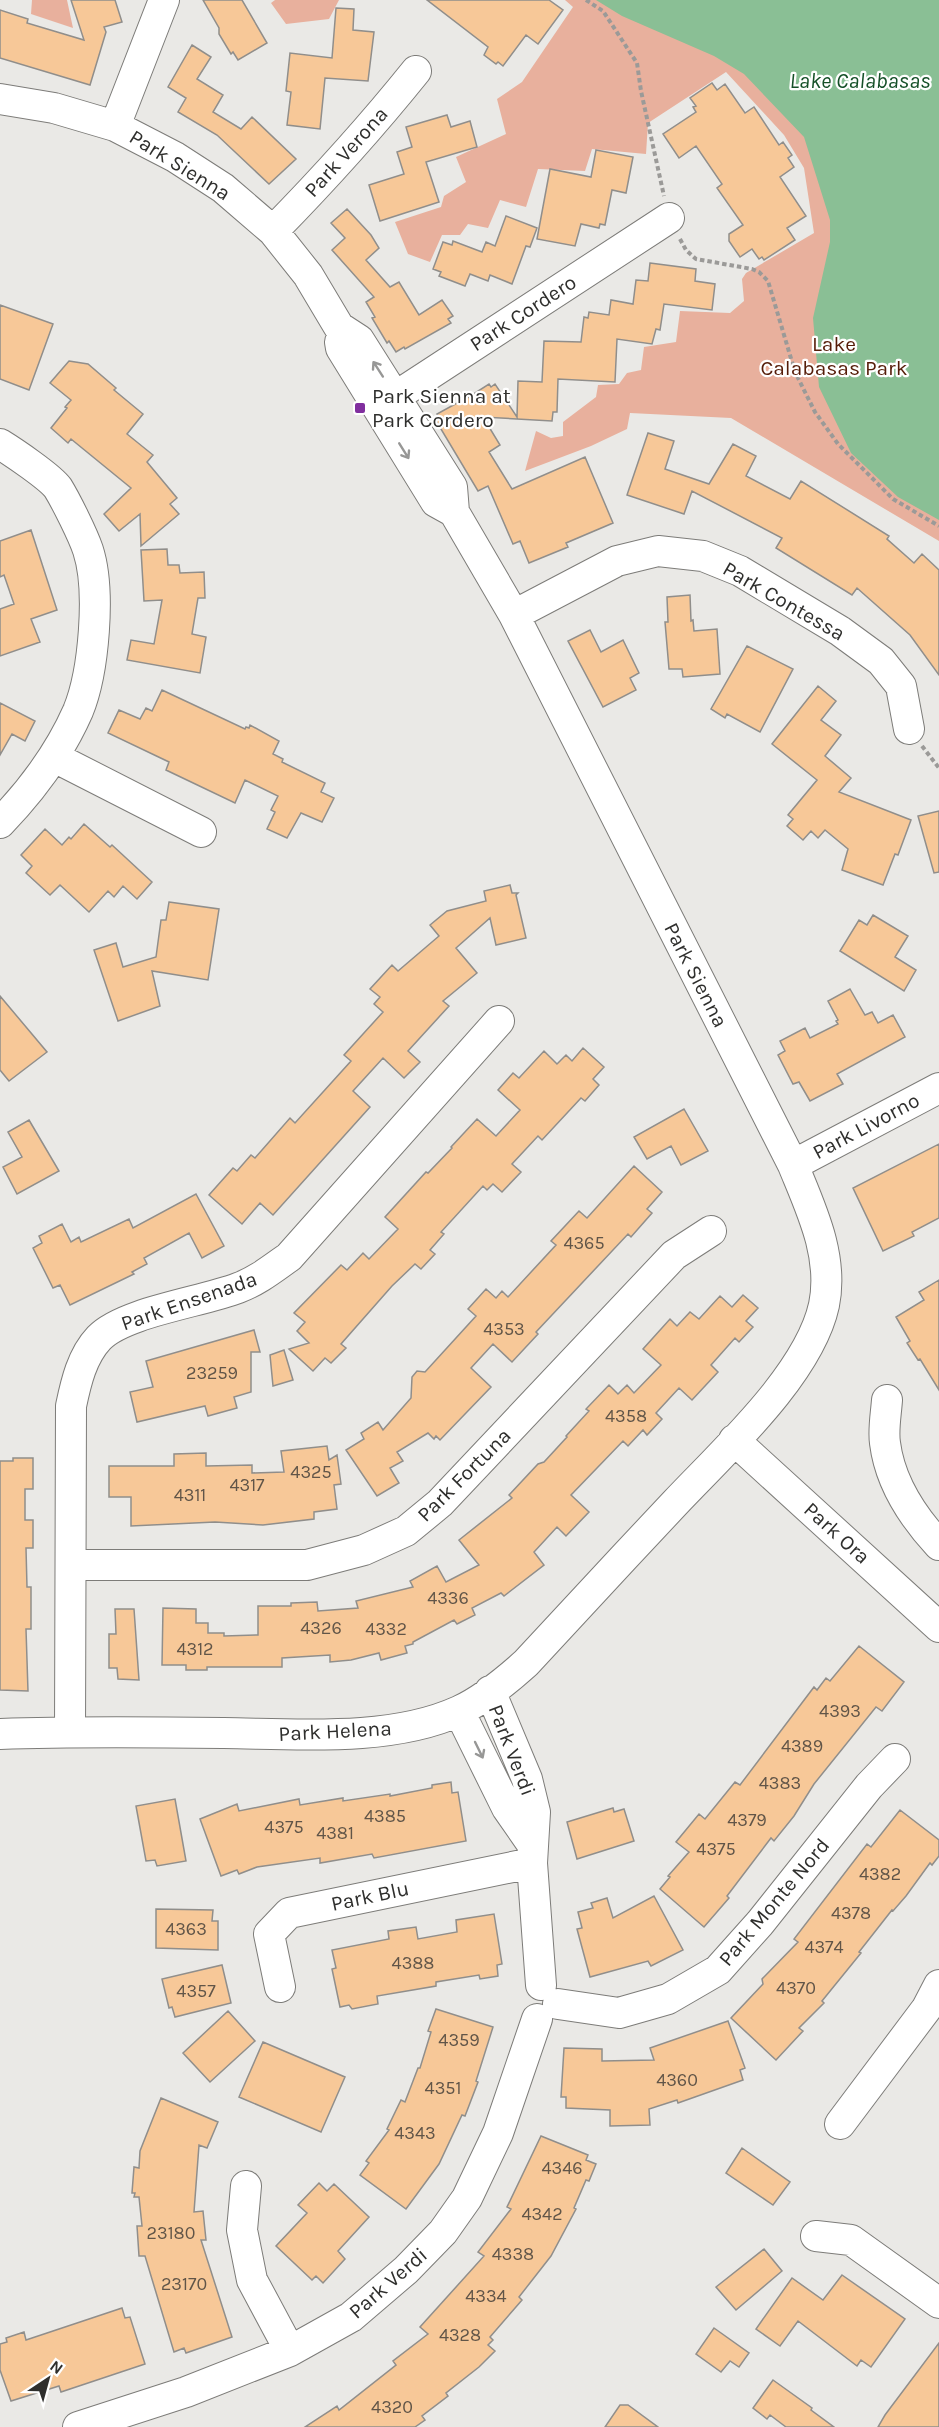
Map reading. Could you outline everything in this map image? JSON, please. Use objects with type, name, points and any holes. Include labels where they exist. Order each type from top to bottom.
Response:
[{"type":"street","points":[[115,126],[164,0]]},
{"type":"street","name":"Park Verona","points":[[273,231],[323,180],[380,116],[416,71]]},
{"type":"street","name":"Park Sienna","points":[[0,99],[54,108],[115,126],[175,157],[223,188],[273,231],[308,275],[339,327],[341,348],[387,402],[436,502],[454,512],[514,615],[793,1165],[818,1226],[826,1273],[824,1304],[813,1339],[798,1366],[734,1440]]},
{"type":"street","name":"Park Cordero","points":[[387,402],[669,219]]},
{"type":"street","points":[[0,444],[57,487],[88,550],[95,600],[93,648],[78,710],[54,758],[24,799],[0,823]]},
{"type":"street","name":"Park Contessa","points":[[514,615],[617,561],[658,551],[703,556],[750,577],[840,630],[881,661],[901,686],[909,729]]},
{"type":"street","points":[[54,758],[201,832]]},
{"type":"street","name":"Park Ensenada","points":[[70,1732],[71,1406],[76,1380],[86,1359],[99,1338],[120,1323],[237,1288],[263,1276],[289,1257],[499,1021]]},
{"type":"street","name":"Park Livorno","points":[[793,1165],[939,1088]]},
{"type":"street","name":"Park Fortuna","points":[[72,1565],[307,1565],[364,1550],[406,1531],[440,1503],[674,1255],[711,1231]]},
{"type":"street","points":[[887,1400],[884,1442],[897,1489],[920,1524],[939,1545]]},
{"type":"street","name":"Park Ora","points":[[734,1440],[939,1627]]},
{"type":"street","name":"Park Helena","points":[[0,1734],[70,1732],[335,1734],[396,1729],[459,1711],[526,1663],[734,1440]]},
{"type":"street","name":"Park Verdi","points":[[78,2427],[134,2419],[290,2351],[351,2317],[406,2270],[443,2232],[467,2198],[498,2133],[545,2003],[532,1853],[535,1812],[532,1795],[489,1691]]},
{"type":"street","name":"Park Verdi","points":[[459,1711],[532,1853]]},
{"type":"street","name":"Park Monte Nord","points":[[545,2003],[619,2013],[668,1999],[718,1970],[760,1923],[870,1786],[895,1759]]},
{"type":"street","name":"Park Blu","points":[[280,1987],[269,1934],[289,1913],[532,1853]]},
{"type":"street","points":[[840,2124],[927,2008],[939,1985]]},
{"type":"street","points":[[246,2186],[243,2230],[252,2280],[290,2351]]},
{"type":"street","points":[[816,2236],[851,2240],[939,2303]]},
{"type":"path","points":[[586,0],[603,11],[637,63],[669,219],[686,250],[696,258],[752,268],[768,281],[795,372],[815,412],[838,444],[893,499],[939,526]]},
{"type":"green space","points":[[32,0],[67,0],[73,28],[31,14]]},
{"type":"green space","points":[[275,0],[339,0],[329,19],[286,24],[271,3]]},
{"type":"green space","name":"Lake Calabasas Park","points":[[565,0],[939,0],[939,541],[731,418],[630,413],[627,429],[591,446],[525,471],[536,431],[551,438],[563,436],[563,422],[596,397],[598,385],[619,384],[627,373],[641,370],[644,347],[676,342],[680,311],[730,313],[744,301],[742,279],[746,273],[814,233],[804,168],[784,135],[726,72],[648,123],[646,154],[592,149],[585,171],[538,169],[526,207],[500,200],[488,228],[468,224],[460,235],[442,235],[430,262],[408,254],[395,222],[441,207],[444,196],[466,182],[456,157],[506,134],[497,99],[522,82],[573,7]]},
{"type":"water","name":"Lake Calabasas","points":[[596,0],[939,0],[939,520],[898,497],[851,453],[819,387],[813,318],[830,242],[830,220],[804,137],[744,74],[714,56],[622,16]]},
{"type":"building","points":[[71,0],[115,0],[122,22],[104,27],[106,32],[90,85],[0,58],[0,10],[28,19],[27,23],[84,40]]},
{"type":"building","points":[[203,0],[242,0],[267,43],[238,60],[233,52],[231,54],[219,34],[219,28]]},
{"type":"building","points":[[427,0],[549,0],[563,10],[538,44],[526,35],[503,66],[484,55],[488,47]]},
{"type":"building","points":[[336,8],[354,9],[353,30],[374,32],[368,81],[325,78],[320,129],[287,125],[291,92],[286,91],[290,53],[332,58]]},
{"type":"building","points":[[192,45],[211,57],[197,79],[223,95],[213,112],[241,129],[252,117],[296,159],[269,184],[217,135],[178,112],[186,98],[168,87]]},
{"type":"building","points":[[712,83],[717,90],[725,84],[745,113],[754,107],[779,145],[783,142],[792,155],[788,158],[794,167],[780,177],[806,216],[787,228],[795,240],[764,260],[762,257],[759,259],[752,249],[740,257],[729,241],[729,234],[743,225],[717,188],[722,184],[696,146],[679,158],[663,134],[696,112],[693,107],[696,106],[690,98]]},
{"type":"building","points":[[447,115],[451,127],[470,121],[477,147],[426,162],[439,202],[380,221],[369,185],[404,174],[397,152],[412,147],[406,127]]},
{"type":"building","points":[[596,150],[633,157],[626,193],[612,190],[605,225],[600,224],[599,228],[581,224],[575,246],[537,239],[550,169],[591,177]]},
{"type":"building","points":[[347,209],[371,235],[379,248],[366,260],[390,287],[399,282],[419,315],[442,300],[453,316],[448,319],[451,323],[396,352],[389,341],[387,343],[372,318],[375,317],[366,302],[374,297],[332,250],[345,238],[331,223]]},
{"type":"building","points":[[506,216],[537,228],[530,247],[526,246],[512,284],[490,275],[488,281],[470,274],[465,286],[439,276],[441,272],[433,269],[443,242],[452,245],[453,241],[482,252],[486,242],[495,246]]},
{"type":"building","points":[[650,263],[696,269],[695,281],[715,284],[712,310],[664,304],[660,330],[656,329],[652,344],[617,339],[615,382],[558,379],[557,412],[553,412],[552,421],[483,417],[500,445],[489,452],[512,489],[585,457],[613,523],[566,543],[568,547],[529,563],[520,541],[513,544],[488,486],[478,491],[435,419],[439,417],[437,414],[458,404],[489,384],[491,387],[495,384],[517,417],[518,381],[542,382],[544,341],[581,342],[584,317],[588,318],[589,312],[609,315],[611,300],[633,304],[636,280],[648,281]]},
{"type":"building","points":[[0,305],[53,324],[29,390],[0,379]]},
{"type":"building","points":[[69,361],[88,364],[143,414],[127,434],[153,455],[147,462],[177,498],[170,504],[179,514],[141,546],[140,514],[119,531],[104,514],[131,488],[71,439],[68,443],[51,428],[71,400],[50,383]]},
{"type":"building","points":[[648,433],[674,441],[665,469],[709,484],[733,444],[756,456],[746,476],[790,499],[801,481],[889,536],[887,539],[914,563],[922,554],[939,570],[939,675],[910,635],[857,588],[852,595],[776,548],[782,538],[692,491],[684,514],[627,495]]},
{"type":"building","points":[[31,530],[57,610],[31,619],[40,642],[0,656],[0,609],[14,604],[4,575],[0,577],[0,541]]},
{"type":"building","points":[[167,549],[168,565],[179,565],[180,573],[204,572],[205,598],[198,598],[192,634],[206,637],[200,673],[127,660],[131,640],[154,644],[162,600],[144,601],[141,550]]},
{"type":"building","points":[[690,595],[691,621],[693,620],[694,631],[717,629],[720,674],[683,677],[682,669],[669,669],[665,622],[668,622],[667,597]]},
{"type":"building","points":[[590,630],[601,652],[623,640],[639,673],[630,678],[636,690],[603,707],[568,641]]},
{"type":"building","points":[[747,646],[793,669],[760,732],[727,714],[725,718],[711,709]]},
{"type":"building","points":[[818,686],[836,701],[821,720],[841,735],[825,756],[851,778],[839,792],[911,820],[898,855],[895,854],[883,885],[842,870],[848,849],[825,830],[818,838],[811,831],[803,840],[787,826],[793,819],[788,815],[817,780],[772,744]]},
{"type":"building","points":[[162,690],[245,729],[250,725],[279,741],[273,754],[283,759],[282,762],[325,783],[321,792],[334,798],[322,822],[301,813],[287,838],[267,829],[275,812],[271,810],[278,796],[245,780],[235,803],[166,770],[169,762],[108,733],[119,710],[140,719],[146,708],[152,711]]},
{"type":"building","points":[[0,703],[35,721],[25,741],[12,734],[0,755]]},
{"type":"building","points":[[939,811],[939,872],[934,873],[918,816]]},
{"type":"building","points":[[84,824],[110,847],[112,845],[152,882],[137,899],[123,886],[114,897],[108,891],[89,912],[60,885],[50,895],[26,873],[32,866],[21,855],[45,829],[62,845],[69,837],[71,839]]},
{"type":"building","points":[[510,885],[512,893],[518,893],[516,895],[526,938],[496,945],[490,918],[456,948],[477,973],[443,1001],[449,1006],[408,1051],[420,1062],[404,1078],[383,1058],[353,1091],[370,1107],[273,1215],[260,1203],[242,1224],[209,1195],[233,1168],[237,1171],[251,1155],[255,1158],[290,1118],[295,1123],[351,1061],[344,1055],[383,1012],[374,1004],[380,997],[370,989],[392,965],[398,971],[439,936],[430,925],[447,911],[486,901],[484,891]]},
{"type":"building","points":[[169,902],[219,909],[208,980],[152,971],[160,1006],[118,1021],[94,950],[116,943],[123,967],[156,957],[161,920],[166,920]]},
{"type":"building","points":[[873,915],[908,936],[895,957],[916,970],[904,991],[840,951],[859,920],[867,925]]},
{"type":"building","points":[[850,989],[865,1015],[872,1012],[878,1023],[893,1015],[905,1037],[837,1074],[843,1084],[810,1101],[799,1082],[793,1084],[778,1055],[785,1051],[780,1041],[805,1028],[810,1038],[838,1024],[828,1001]]},
{"type":"building","points":[[0,996],[47,1052],[9,1081],[0,1070]]},
{"type":"building","points":[[583,1048],[604,1067],[593,1079],[599,1085],[585,1101],[581,1098],[542,1140],[538,1136],[512,1164],[521,1172],[502,1192],[493,1184],[487,1190],[483,1186],[441,1232],[444,1234],[430,1250],[435,1254],[421,1269],[415,1264],[392,1286],[341,1344],[346,1348],[331,1363],[325,1358],[313,1371],[289,1349],[309,1343],[297,1331],[305,1322],[294,1313],[341,1265],[347,1270],[363,1253],[369,1259],[398,1229],[385,1217],[477,1119],[496,1136],[520,1110],[498,1090],[513,1073],[519,1078],[544,1051],[557,1064],[566,1055],[572,1061]]},
{"type":"building","points":[[684,1109],[708,1151],[681,1165],[671,1146],[647,1159],[634,1137]]},
{"type":"building","points":[[29,1120],[59,1171],[17,1194],[3,1167],[22,1157],[8,1132]]},
{"type":"building","points":[[939,1144],[939,1218],[912,1232],[914,1236],[883,1251],[853,1188]]},
{"type":"building","points":[[634,1166],[662,1192],[647,1209],[652,1213],[631,1237],[628,1234],[536,1332],[538,1334],[512,1362],[493,1344],[471,1368],[491,1387],[440,1440],[436,1436],[434,1439],[428,1433],[397,1452],[403,1461],[390,1468],[399,1483],[377,1496],[346,1450],[364,1439],[361,1433],[378,1422],[383,1430],[411,1398],[412,1377],[417,1371],[425,1372],[476,1316],[468,1309],[486,1289],[496,1298],[502,1291],[508,1297],[556,1245],[551,1241],[579,1211],[587,1218]]},
{"type":"building","points":[[196,1194],[224,1246],[202,1258],[189,1233],[144,1258],[147,1264],[132,1272],[134,1274],[70,1305],[60,1285],[53,1288],[33,1248],[42,1243],[39,1236],[62,1224],[71,1242],[79,1237],[81,1242],[129,1219],[133,1228]]},
{"type":"building","points":[[939,1280],[939,1390],[907,1343],[910,1341],[896,1317],[924,1300],[919,1292]]},
{"type":"building","points":[[743,1295],[758,1308],[746,1321],[753,1327],[739,1342],[735,1338],[711,1365],[718,1372],[692,1400],[679,1388],[656,1413],[662,1419],[647,1435],[643,1430],[628,1446],[623,1441],[571,1495],[589,1512],[566,1536],[557,1527],[534,1552],[544,1565],[504,1596],[501,1593],[472,1608],[475,1615],[457,1624],[454,1620],[413,1644],[405,1646],[407,1653],[381,1660],[379,1653],[351,1660],[330,1662],[330,1655],[282,1658],[282,1667],[207,1667],[207,1670],[186,1670],[186,1665],[162,1665],[163,1608],[196,1609],[196,1623],[208,1623],[208,1633],[224,1633],[224,1636],[258,1635],[258,1606],[291,1606],[291,1603],[317,1602],[318,1611],[358,1608],[356,1601],[413,1587],[410,1581],[437,1566],[446,1582],[479,1565],[459,1540],[512,1498],[509,1495],[567,1437],[589,1411],[586,1409],[609,1385],[618,1394],[627,1385],[634,1393],[661,1365],[643,1349],[670,1319],[677,1326],[690,1312],[699,1319],[720,1296],[732,1307]]},
{"type":"building","points":[[254,1330],[260,1352],[251,1352],[251,1392],[234,1397],[237,1408],[208,1416],[205,1406],[137,1422],[130,1392],[153,1387],[146,1361]]},
{"type":"building","points":[[284,1350],[293,1380],[273,1386],[270,1355]]},
{"type":"building","points":[[327,1446],[329,1460],[337,1455],[341,1484],[334,1485],[337,1509],[314,1512],[314,1519],[263,1525],[215,1522],[131,1526],[131,1497],[109,1497],[109,1466],[174,1466],[174,1454],[206,1453],[206,1466],[252,1465],[252,1473],[284,1472],[281,1451]]},
{"type":"building","points":[[13,1458],[33,1458],[33,1489],[25,1489],[25,1520],[33,1520],[33,1548],[26,1548],[27,1587],[31,1587],[31,1629],[26,1629],[28,1691],[0,1690],[0,1461],[13,1461]]},
{"type":"building","points":[[115,1609],[134,1609],[139,1680],[118,1679],[117,1668],[109,1668],[109,1634],[116,1634]]},
{"type":"building","points":[[859,1646],[904,1682],[882,1711],[876,1707],[814,1784],[794,1816],[774,1841],[771,1838],[727,1896],[729,1898],[704,1927],[660,1889],[689,1852],[676,1842],[699,1814],[705,1819],[735,1782],[740,1785],[814,1687],[817,1690],[826,1678],[830,1681]]},
{"type":"building","points":[[451,1782],[452,1793],[458,1792],[466,1841],[374,1858],[372,1854],[320,1863],[320,1858],[257,1867],[239,1874],[237,1870],[221,1876],[200,1819],[237,1804],[239,1811],[299,1799],[300,1805],[343,1798],[343,1801],[390,1794],[390,1796]]},
{"type":"building","points":[[175,1799],[186,1861],[157,1866],[155,1860],[146,1861],[136,1806]]},
{"type":"building","points":[[613,1808],[614,1812],[624,1809],[634,1841],[577,1859],[567,1822]]},
{"type":"building","points":[[900,1810],[939,1840],[939,1856],[932,1865],[930,1863],[906,1896],[892,1910],[822,2001],[824,2003],[799,2028],[803,2031],[776,2060],[731,2018],[763,1984],[762,1979],[798,1942],[794,1939],[867,1844],[871,1847]]},
{"type":"building","points":[[654,1896],[683,1950],[651,1966],[648,1961],[590,1977],[577,1929],[582,1928],[578,1912],[593,1908],[591,1903],[607,1898],[613,1918]]},
{"type":"building","points":[[156,1909],[213,1910],[212,1921],[218,1921],[218,1950],[156,1948]]},
{"type":"building","points":[[494,1914],[502,1964],[497,1965],[498,1976],[480,1979],[479,1975],[436,1982],[436,1986],[377,1996],[378,2004],[352,2009],[349,2005],[340,2007],[332,1969],[336,1968],[332,1950],[389,1939],[388,1931],[416,1927],[418,1939],[457,1932],[456,1920]]},
{"type":"building","points":[[222,1965],[231,2003],[175,2017],[172,2007],[169,2008],[162,1979]]},
{"type":"building","points":[[436,2009],[493,2027],[476,2081],[478,2082],[465,2116],[462,2115],[439,2164],[406,2209],[360,2175],[369,2163],[366,2161],[389,2130],[387,2129],[401,2100],[405,2102],[418,2068],[420,2068],[431,2032],[428,2031]]},
{"type":"building","points":[[228,2011],[255,2041],[210,2082],[183,2053]]},
{"type":"building","points":[[728,2021],[745,2068],[740,2070],[743,2080],[678,2103],[677,2100],[649,2109],[650,2125],[610,2126],[610,2110],[566,2108],[566,2097],[561,2097],[564,2048],[602,2049],[602,2061],[654,2060],[650,2048]]},
{"type":"building","points":[[263,2042],[345,2077],[321,2132],[239,2097]]},
{"type":"building","points":[[161,2098],[218,2122],[207,2148],[199,2145],[194,2212],[203,2211],[206,2240],[201,2240],[232,2337],[186,2353],[184,2348],[174,2352],[145,2256],[139,2256],[137,2226],[142,2226],[139,2197],[134,2197],[135,2193],[132,2193],[134,2167],[139,2168],[140,2151]]},
{"type":"building","points":[[541,2136],[588,2155],[586,2160],[596,2164],[589,2181],[586,2180],[574,2208],[576,2209],[551,2256],[519,2297],[522,2300],[490,2337],[493,2340],[488,2345],[495,2351],[446,2393],[448,2396],[422,2416],[425,2420],[415,2427],[305,2427],[337,2406],[339,2410],[396,2365],[393,2361],[428,2334],[420,2327],[484,2256],[478,2252],[511,2209],[507,2207]]},
{"type":"building","points":[[742,2148],[790,2182],[773,2205],[726,2173]]},
{"type":"building","points":[[319,2183],[327,2191],[334,2184],[369,2217],[338,2251],[345,2259],[323,2283],[316,2276],[312,2280],[276,2246],[307,2213],[298,2205]]},
{"type":"building","points":[[764,2249],[782,2271],[736,2310],[716,2287]]},
{"type":"building","points":[[842,2275],[905,2319],[871,2367],[861,2360],[857,2366],[798,2321],[780,2346],[756,2329],[792,2278],[823,2300]]},
{"type":"building","points":[[122,2308],[125,2318],[130,2317],[145,2364],[61,2392],[59,2386],[11,2401],[0,2370],[0,2344],[7,2342],[6,2338],[24,2332],[26,2340]]},
{"type":"building","points":[[714,2328],[749,2353],[739,2367],[730,2361],[721,2372],[696,2354]]},
{"type":"building","points":[[939,2343],[939,2427],[878,2427],[885,2415]]},
{"type":"building","points":[[773,2380],[834,2427],[786,2427],[770,2415],[767,2419],[753,2408]]},
{"type":"building","points":[[620,2405],[628,2405],[658,2427],[605,2427]]},
{"type":"place","name":"Park Sienna at Park Cordero","points":[[360,408]]}]
